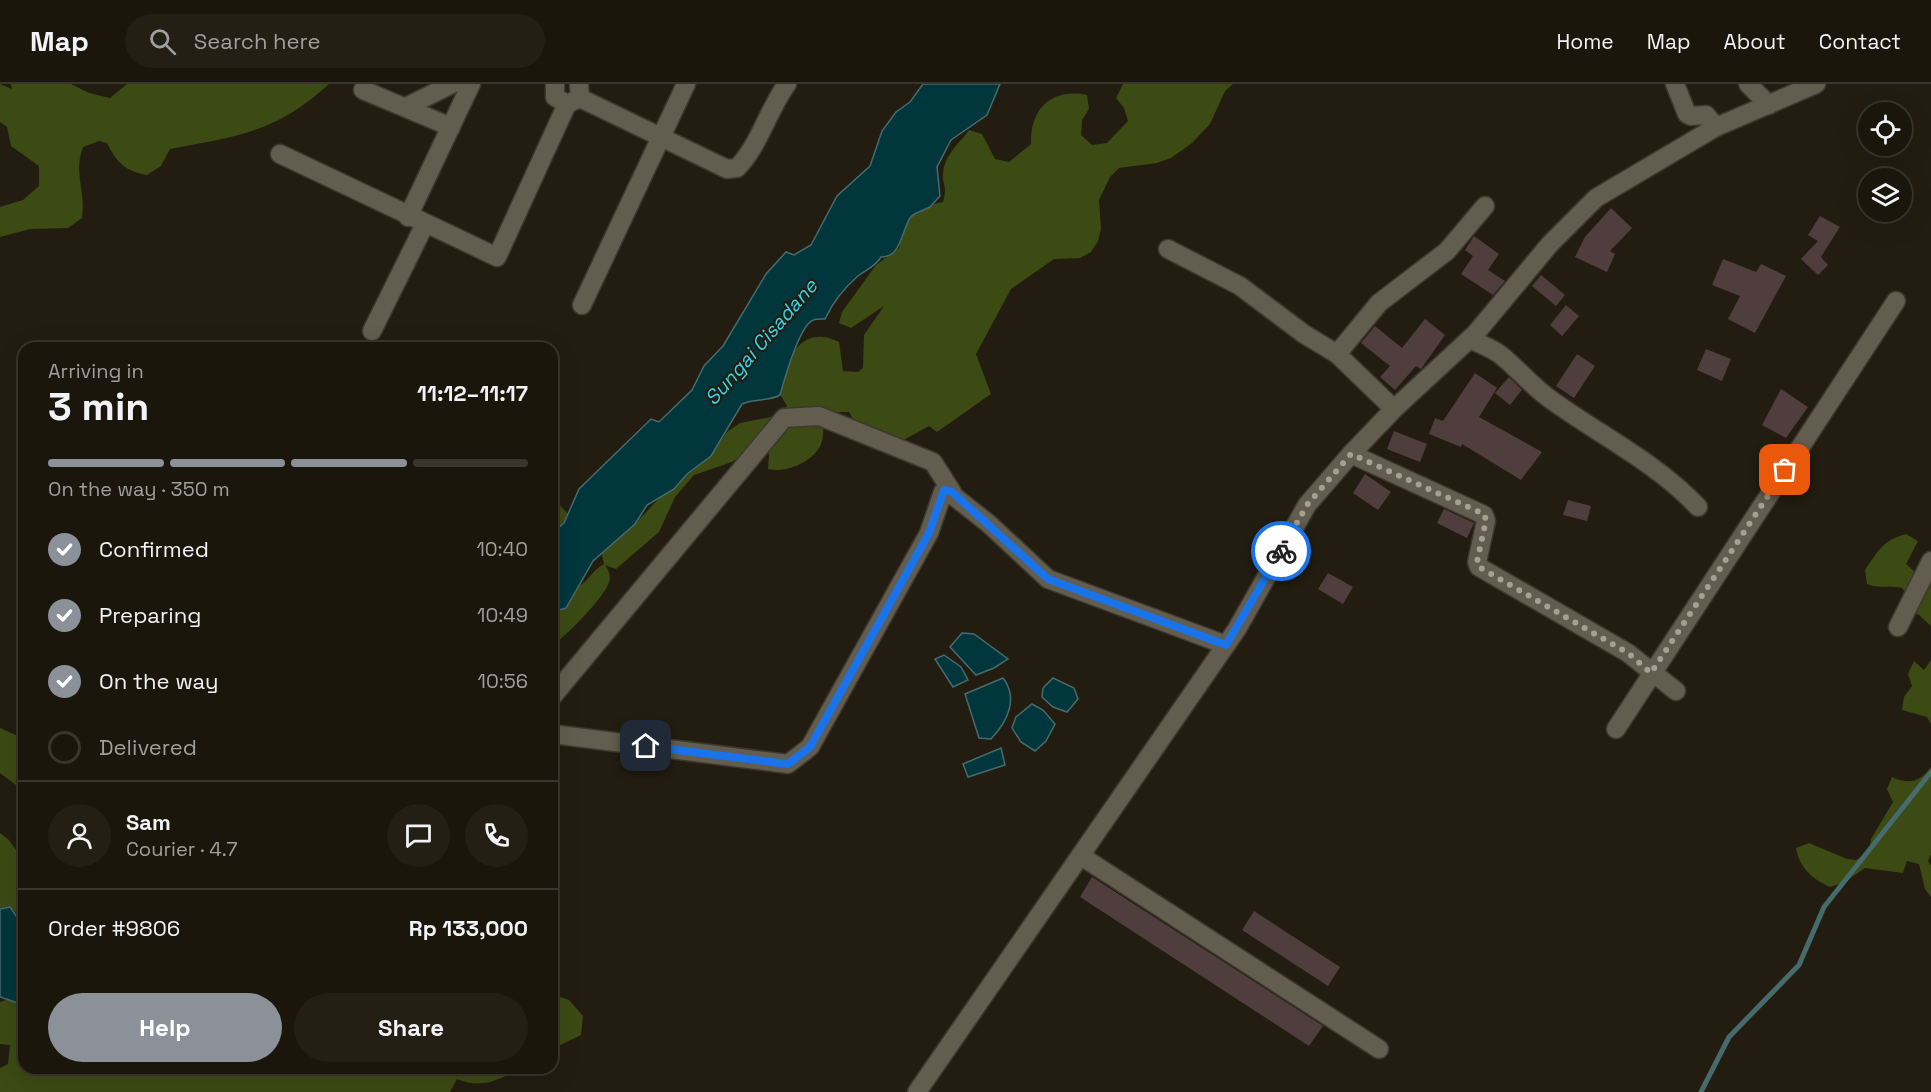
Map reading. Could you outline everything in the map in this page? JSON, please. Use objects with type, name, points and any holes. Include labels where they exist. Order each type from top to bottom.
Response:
[{"type":"street","points":[[406,107],[452,84]]},
{"type":"street","points":[[408,217],[471,84]]},
{"type":"street","points":[[555,84],[555,97],[575,96],[727,169],[737,168],[744,160],[774,102],[787,84]]},
{"type":"street","points":[[582,305],[686,84]]},
{"type":"street","points":[[1675,84],[1687,114],[1691,117],[1706,115],[1716,127]]},
{"type":"street","points":[[1748,84],[1769,105]]},
{"type":"street","points":[[917,1092],[1226,645],[1307,505],[1351,454],[1394,409],[1470,339],[1550,244],[1596,198],[1716,127],[1816,84]]},
{"type":"street","points":[[363,90],[451,127]]},
{"type":"street","points":[[280,154],[408,217],[497,257],[575,96]]},
{"type":"street","points":[[1337,354],[1378,303],[1447,251],[1485,206]]},
{"type":"street","points":[[372,331],[425,224]]},
{"type":"street","points":[[1168,249],[1240,286],[1337,354],[1394,409]]},
{"type":"street","points":[[1616,729],[1896,302]]},
{"type":"street","points":[[1470,339],[1501,355],[1526,380],[1577,418],[1625,447],[1684,492],[1698,507]]},
{"type":"street","points":[[558,690],[784,418],[819,416],[933,462],[952,492],[1048,579],[1226,645]]},
{"type":"street","points":[[1351,454],[1484,514],[1486,520],[1477,562],[1479,567],[1628,653],[1676,691]]},
{"type":"street","points":[[558,735],[788,764],[810,747],[929,533],[943,492],[952,492]]},
{"type":"street","points":[[1898,627],[1931,561]]},
{"type":"street","points":[[1081,856],[1379,1049]]},
{"type":"green space","points":[[0,84],[12,89],[11,84],[71,84],[89,93],[110,98],[127,84],[329,84],[292,113],[255,130],[215,141],[170,149],[161,166],[147,175],[122,165],[107,143],[99,141],[83,147],[79,165],[82,218],[68,228],[30,229],[0,237],[0,207],[23,200],[39,186],[39,166],[11,146],[7,127],[0,122]]},
{"type":"green space","points":[[1123,84],[1233,84],[1225,91],[1210,124],[1192,143],[1171,158],[1157,163],[1119,168],[1110,177],[1099,200],[1101,229],[1098,241],[1091,252],[1080,258],[1054,259],[1011,289],[976,354],[991,394],[937,432],[929,426],[898,443],[863,437],[849,412],[836,412],[824,418],[823,438],[814,455],[791,468],[768,469],[769,455],[764,442],[732,462],[694,475],[675,497],[659,532],[616,569],[605,565],[610,577],[606,589],[584,616],[558,641],[558,598],[582,584],[604,564],[601,551],[635,524],[664,493],[711,456],[727,432],[740,423],[776,416],[787,406],[780,393],[780,382],[795,349],[814,337],[830,338],[839,342],[843,371],[858,372],[863,368],[864,335],[884,306],[851,328],[839,323],[842,312],[876,265],[899,248],[905,221],[915,208],[943,202],[945,188],[943,174],[946,161],[969,130],[982,134],[995,159],[1009,162],[1031,144],[1034,120],[1046,103],[1063,95],[1087,95],[1089,109],[1082,120],[1081,135],[1092,145],[1107,143],[1128,121],[1124,108],[1116,98]]},
{"type":"green space","points":[[558,503],[568,514],[564,523],[558,528]]},
{"type":"green space","points":[[1906,534],[1918,541],[1906,564],[1916,573],[1931,563],[1931,626],[1919,615],[1910,611],[1910,597],[1902,588],[1867,584],[1865,570],[1878,552],[1892,539]]},
{"type":"green space","points":[[1931,660],[1931,724],[1927,717],[1902,710],[1904,697],[1912,686],[1908,674],[1914,661],[1924,670]]},
{"type":"green space","points":[[0,728],[18,736],[18,786],[0,773]]},
{"type":"green space","points":[[1931,767],[1931,854],[1928,861],[1931,866],[1931,897],[1925,889],[1919,864],[1907,861],[1903,873],[1865,868],[1843,883],[1830,887],[1807,872],[1796,848],[1809,843],[1847,859],[1856,860],[1869,853],[1871,839],[1893,802],[1887,789],[1892,777],[1914,781],[1923,776]]},
{"type":"green space","points":[[0,833],[9,840],[18,853],[18,915],[10,907],[0,908]]},
{"type":"green space","points":[[558,996],[569,1000],[583,1016],[581,1035],[558,1046]]},
{"type":"green space","points":[[18,998],[18,1074],[510,1074],[482,1083],[457,1079],[450,1092],[0,1092],[0,1068],[8,1064],[10,1045],[0,1044],[0,1002]]},
{"type":"water","name":"Sungai Cisadane","points":[[923,84],[1000,84],[987,115],[951,140],[937,167],[940,196],[930,207],[912,216],[897,249],[888,256],[881,257],[873,266],[858,276],[835,301],[825,319],[814,320],[808,324],[796,347],[780,395],[771,399],[742,404],[711,456],[687,474],[674,489],[647,505],[635,524],[593,561],[566,608],[558,610],[558,528],[564,523],[579,489],[651,419],[659,422],[692,390],[704,366],[723,346],[766,274],[786,252],[794,255],[811,245],[837,196],[870,166],[882,131],[896,112],[910,102]]},
{"type":"water","points":[[962,633],[974,634],[1008,659],[976,675],[950,647]]},
{"type":"water","points":[[944,655],[961,667],[968,680],[953,687],[935,659]]},
{"type":"water","points":[[1003,678],[1010,694],[1006,718],[991,739],[979,738],[965,694]]},
{"type":"water","points":[[1053,678],[1074,688],[1078,699],[1067,712],[1053,707],[1042,697],[1043,688]]},
{"type":"water","points":[[1032,704],[1043,710],[1055,724],[1046,741],[1035,751],[1021,742],[1012,728],[1016,717]]},
{"type":"water","points":[[1001,748],[1005,765],[968,777],[963,764]]},
{"type":"water","points":[[10,907],[18,918],[18,1003],[0,997],[0,909]]},
{"type":"building","points":[[1611,208],[1632,228],[1610,251],[1615,254],[1607,272],[1575,257],[1585,237]]},
{"type":"building","points":[[1820,216],[1840,227],[1821,257],[1828,265],[1818,275],[1801,259],[1818,241],[1808,235]]},
{"type":"building","points":[[1474,236],[1499,254],[1488,270],[1505,281],[1493,295],[1461,274],[1473,256],[1465,250]]},
{"type":"building","points":[[1723,259],[1756,272],[1761,264],[1786,276],[1755,333],[1728,319],[1740,296],[1712,285]]},
{"type":"building","points":[[1541,275],[1565,295],[1556,306],[1532,286]]},
{"type":"building","points":[[1566,305],[1579,316],[1562,336],[1550,325]]},
{"type":"building","points":[[1425,319],[1445,335],[1421,369],[1416,366],[1395,390],[1380,377],[1390,366],[1361,343],[1375,326],[1402,348]]},
{"type":"building","points":[[1706,349],[1731,359],[1722,381],[1697,370]]},
{"type":"building","points":[[1577,354],[1595,366],[1574,398],[1556,386]]},
{"type":"building","points":[[1475,373],[1497,388],[1479,417],[1542,452],[1521,480],[1462,444],[1461,447],[1429,434],[1435,418],[1443,421]]},
{"type":"building","points":[[1509,377],[1522,390],[1510,405],[1495,393]]},
{"type":"building","points":[[1781,389],[1808,407],[1786,438],[1762,425]]},
{"type":"building","points":[[1394,431],[1427,444],[1420,462],[1387,449]]},
{"type":"building","points":[[1365,474],[1391,492],[1378,510],[1353,493]]},
{"type":"building","points":[[1568,500],[1591,506],[1587,521],[1563,515]]},
{"type":"building","points":[[1444,509],[1474,523],[1467,538],[1437,523]]},
{"type":"building","points":[[1328,573],[1353,587],[1343,604],[1318,589]]},
{"type":"building","points":[[1092,877],[1323,1026],[1309,1046],[1080,897]]},
{"type":"building","points":[[1254,911],[1340,967],[1328,986],[1242,930]]},
{"type":"waterway","points":[[1701,1092],[1729,1037],[1799,965],[1824,907],[1931,772]]},
{"type":"way so far","points":[[1281,551],[1307,505],[1351,454],[1484,514],[1486,520],[1477,562],[1479,567],[1628,653],[1651,673],[1785,470]]},
{"type":"route","points":[[646,746],[788,764],[810,747],[929,533],[944,490],[952,492],[1048,579],[1080,593],[1226,645],[1237,630],[1281,551]]}]
